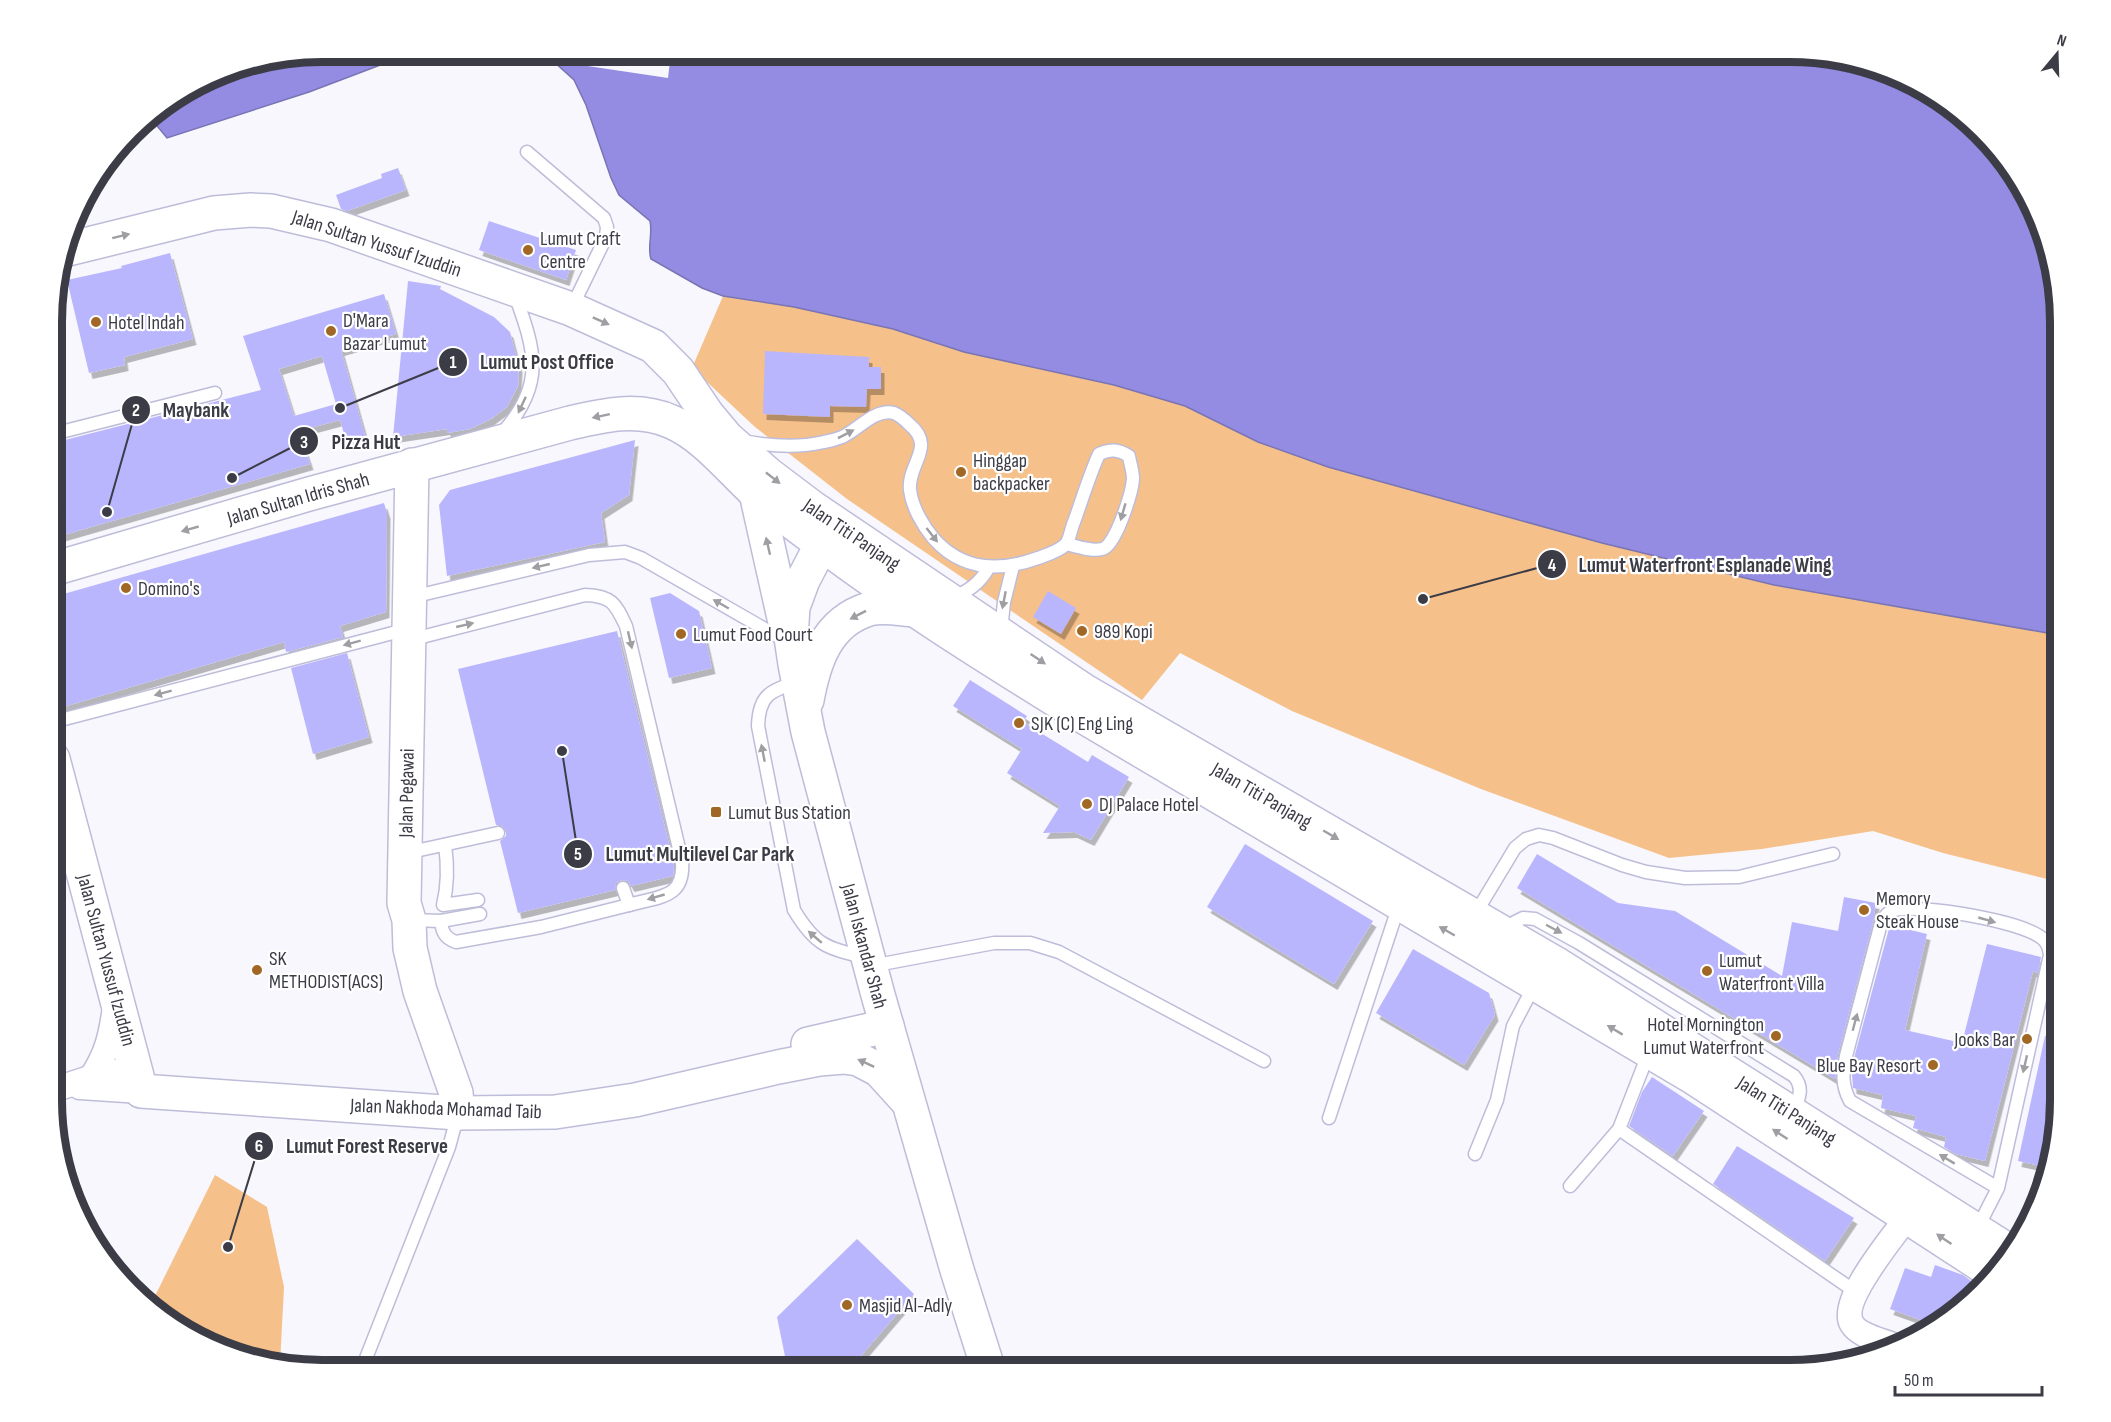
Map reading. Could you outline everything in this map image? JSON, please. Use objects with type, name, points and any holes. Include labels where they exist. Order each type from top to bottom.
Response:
[{"type":"street","name":"Jalan Sultan Yussuf Izuddin","points":[[72,248],[230,210],[271,211],[331,225],[559,304]]},
{"type":"street","name":"Jalan Titi Panjang","points":[[559,304],[653,346],[664,355],[678,371],[707,414],[719,444],[756,493],[948,599],[1083,690],[1406,892],[1536,982],[1649,1051],[1880,1183],[1976,1230],[2004,1248]]},
{"type":"street","points":[[637,413],[649,404],[660,388],[664,355]]},
{"type":"street","name":"Jalan Sultan Idris Shah","points":[[62,566],[412,465],[602,416],[637,413],[658,416],[719,444]]},
{"type":"street","name":"Jalan Titi Panjang","points":[[719,444],[768,474],[830,535],[915,610],[968,646],[1069,708],[1406,892],[1474,917],[1555,963],[1794,1114],[1880,1183],[1908,1216],[1988,1269]]},
{"type":"street","name":"Jalan Pegawai","points":[[412,465],[404,903],[409,920],[410,948],[420,991],[457,1103]]},
{"type":"street","points":[[756,493],[797,675],[814,664],[821,650],[840,625],[855,615],[869,609],[884,607],[915,610]]},
{"type":"street","name":"Jalan Iskandar Shah","points":[[830,535],[803,580],[793,607],[791,637],[797,675],[870,965],[957,1270],[986,1360]]},
{"type":"street","name":"Jalan Sultan Yussuf Izuddin","points":[[62,792],[139,1082]]},
{"type":"street","points":[[827,1040],[845,1026],[857,1011],[870,965]]},
{"type":"street","points":[[71,1085],[103,1060],[108,1048],[117,995]]},
{"type":"street","name":"Jalan Nakhoda Mohamad Taib","points":[[457,1103],[631,1084],[887,1026]]},
{"type":"street","name":"Jalan Nakhoda Mohamad Taib","points":[[139,1082],[457,1103],[555,1112],[635,1100],[778,1067],[844,1057],[858,1059],[879,1070],[908,1102]]},
{"type":"street","points":[[71,1085],[116,1072],[139,1082]]},
{"type":"street","points":[[1887,1342],[1857,1330],[1851,1323],[1850,1315],[1856,1292],[1867,1273],[1908,1216]]},
{"type":"lane","points":[[527,152],[604,218],[607,227],[606,237],[559,304]]},
{"type":"lane","points":[[493,444],[520,410],[529,389],[533,368],[530,335],[513,288]]},
{"type":"lane","points":[[62,432],[215,393]]},
{"type":"lane","points":[[719,444],[795,446],[823,443],[841,437],[873,416],[894,413],[919,434],[921,449],[910,490],[921,518],[933,538],[960,560],[989,567],[1013,567],[1051,553],[1066,543],[1099,454],[1109,449],[1121,451],[1128,456],[1133,480],[1112,543],[1104,549],[1095,550],[1066,543]]},
{"type":"lane","points":[[62,719],[409,622],[589,555],[625,552],[641,558],[797,675],[765,697],[759,709],[758,726],[794,910],[806,929],[820,943],[870,965],[994,943],[1030,943],[1059,952],[1264,1061]]},
{"type":"lane","points":[[948,599],[974,586],[983,578],[989,567]]},
{"type":"lane","points":[[1001,635],[1004,602],[1013,567]]},
{"type":"lane","points":[[409,622],[585,595],[610,599],[618,608],[626,626],[682,861],[683,875],[680,885],[669,894],[541,927],[456,942],[443,933],[441,921]]},
{"type":"lane","points":[[405,853],[498,833]]},
{"type":"lane","points":[[1474,917],[1515,848],[1526,839],[1539,835],[1553,838],[1622,865],[1646,872],[1685,878],[1739,878],[1833,854]]},
{"type":"lane","points":[[445,845],[448,862],[443,905],[478,900]]},
{"type":"lane","points":[[623,888],[629,905]]},
{"type":"lane","points":[[1329,1118],[1406,892]]},
{"type":"lane","points":[[1976,1230],[1998,1188],[2050,955],[2049,946],[2043,938],[2032,932],[1975,916],[1912,909],[1892,911],[1884,917],[1880,927],[1846,1056],[1842,1077],[1844,1089],[1850,1101],[1998,1188]]},
{"type":"lane","points":[[409,920],[441,921],[480,914]]},
{"type":"lane","points":[[1474,1154],[1497,1100],[1513,1026],[1536,982]]},
{"type":"lane","points":[[1570,1186],[1619,1129],[1649,1051]]},
{"type":"lane","points":[[365,1360],[449,1147],[457,1103]]},
{"type":"lane","points":[[1619,1129],[1856,1292]]},
{"type":"shaded area","points":[[304,62],[388,62],[309,92],[167,138],[154,122],[191,96],[238,75],[271,66]]},
{"type":"shaded area","points":[[554,62],[1807,62],[1840,66],[1873,75],[1905,88],[1934,105],[1961,126],[1985,150],[2015,191],[2036,238],[2045,271],[2050,321],[2050,633],[1774,585],[1602,543],[1328,467],[1258,442],[1185,406],[1114,385],[964,352],[893,329],[794,307],[723,296],[702,288],[651,259],[650,221],[619,195],[586,105],[574,80]]},
{"type":"shaded area","points":[[723,296],[794,307],[893,329],[964,352],[1114,385],[1185,406],[1258,442],[1328,467],[1602,543],[1774,585],[2050,633],[2050,880],[1943,853],[1873,831],[1762,849],[1669,858],[1481,789],[1292,711],[1180,653],[1142,700],[847,499],[755,427],[692,368]]},
{"type":"shaded area","points":[[215,1175],[267,1207],[284,1287],[280,1357],[254,1352],[206,1334],[177,1317],[153,1299]]},
{"type":"pier","points":[[561,62],[670,62],[668,78]]},
{"type":"building","points":[[398,168],[406,190],[347,211],[341,209],[336,195],[382,178],[381,174]]},
{"type":"building","name":"Lumut Craft Centre","points":[[489,221],[576,250],[566,280],[479,250]]},
{"type":"building","points":[[170,253],[193,339],[124,357],[125,365],[89,373],[67,280],[122,268],[121,266]]},
{"type":"building","points":[[408,281],[441,286],[440,289],[494,317],[510,332],[519,367],[518,386],[507,407],[491,419],[470,429],[447,433],[447,429],[393,437]]},
{"type":"building","points":[[384,294],[396,334],[341,350],[366,439],[347,444],[340,420],[299,431],[310,464],[62,535],[62,441],[261,390],[243,336]],"holes":[[[322,356],[336,404],[294,416],[279,369]]]},
{"type":"building","points":[[765,351],[869,357],[869,367],[881,367],[881,389],[867,389],[866,407],[830,406],[830,417],[763,414]]},
{"type":"building","points":[[635,440],[629,495],[601,513],[605,542],[447,576],[439,505],[450,490]]},
{"type":"building","points":[[384,503],[387,513],[386,612],[340,626],[343,637],[286,652],[284,642],[63,707],[62,594]]},
{"type":"building","points":[[1048,591],[1076,608],[1061,634],[1033,617]]},
{"type":"building","name":"Lumut Food Court","points":[[670,593],[699,611],[712,668],[669,678],[650,598]]},
{"type":"building","points":[[617,631],[674,865],[673,876],[631,886],[628,881],[621,880],[616,883],[615,890],[518,913],[500,841],[506,836],[506,831],[501,825],[496,825],[458,669]]},
{"type":"building","points":[[347,653],[369,737],[313,754],[291,668]]},
{"type":"building","points":[[970,680],[1027,716],[1023,722],[1088,762],[1092,755],[1129,777],[1091,840],[1074,832],[1043,833],[1060,806],[1007,773],[1022,749],[953,706]]},
{"type":"building","points":[[1245,844],[1373,921],[1334,984],[1207,907]]},
{"type":"building","name":"Lumut Waterfront Villa","points":[[1537,854],[1618,903],[1675,911],[1782,976],[1792,922],[1838,931],[1844,897],[1876,903],[1838,1054],[1835,1079],[1517,888]]},
{"type":"building","name":"Blue Bay Resort","points":[[1890,925],[1927,934],[1905,1030],[1962,1043],[1987,944],[2041,957],[2038,973],[2033,971],[1985,1161],[1956,1154],[1944,1147],[1946,1137],[1913,1128],[1916,1116],[1881,1108],[1883,1095],[1853,1088],[1854,1058]]},
{"type":"building","points":[[1413,949],[1489,993],[1495,1015],[1464,1065],[1376,1013]]},
{"type":"building","points":[[2045,1036],[2050,1037],[2049,1118],[2041,1166],[2018,1161]]},
{"type":"building","points":[[1652,1077],[1704,1111],[1673,1156],[1629,1126],[1642,1092]]},
{"type":"building","points":[[1737,1146],[1854,1218],[1825,1261],[1713,1184]]},
{"type":"building","name":"Masjid Al-Adly","points":[[857,1239],[914,1294],[857,1360],[786,1360],[777,1317]]},
{"type":"building","points":[[1935,1265],[1963,1275],[1974,1283],[1948,1307],[1926,1322],[1890,1309],[1905,1268],[1931,1277]]},
{"type":"place","name":"Lumut Craft Centre","points":[[528,250]]},
{"type":"place","name":"Hotel Indah","points":[[96,322]]},
{"type":"place","name":"D'Mara Bazar Lumut","points":[[331,331]]},
{"type":"place","name":"Lumut Post Office","points":[[340,408]]},
{"type":"place","name":"Hinggap backpacker","points":[[961,472]]},
{"type":"place","name":"Pizza Hut","points":[[232,478]]},
{"type":"place","name":"Maybank","points":[[107,512]]},
{"type":"place","name":"Domino's","points":[[126,588]]},
{"type":"place","name":"Lumut Waterfront Esplanade Wing","points":[[1423,599]]},
{"type":"place","name":"989 Kopi","points":[[1082,631]]},
{"type":"place","name":"Lumut Food Court","points":[[681,634]]},
{"type":"place","name":"SJK (C) Eng Ling","points":[[1019,723]]},
{"type":"place","name":"Lumut Multilevel Car Park","points":[[562,751]]},
{"type":"place","name":"DJ Palace Hotel","points":[[1087,804]]},
{"type":"place","name":"Lumut Bus Station","points":[[716,812]]},
{"type":"place","name":"Memory Steak House","points":[[1864,910]]},
{"type":"place","name":"SK METHODIST(ACS)","points":[[257,970]]},
{"type":"place","name":"Lumut Waterfront Villa","points":[[1707,971]]},
{"type":"place","name":"Hotel Mornington Lumut Waterfront","points":[[1776,1036]]},
{"type":"place","name":"Jooks Bar","points":[[2027,1039]]},
{"type":"place","name":"Blue Bay Resort","points":[[1933,1065]]},
{"type":"place","name":"Lumut Forest Reserve","points":[[228,1247]]},
{"type":"place","name":"Masjid Al-Adly","points":[[847,1305]]}]
